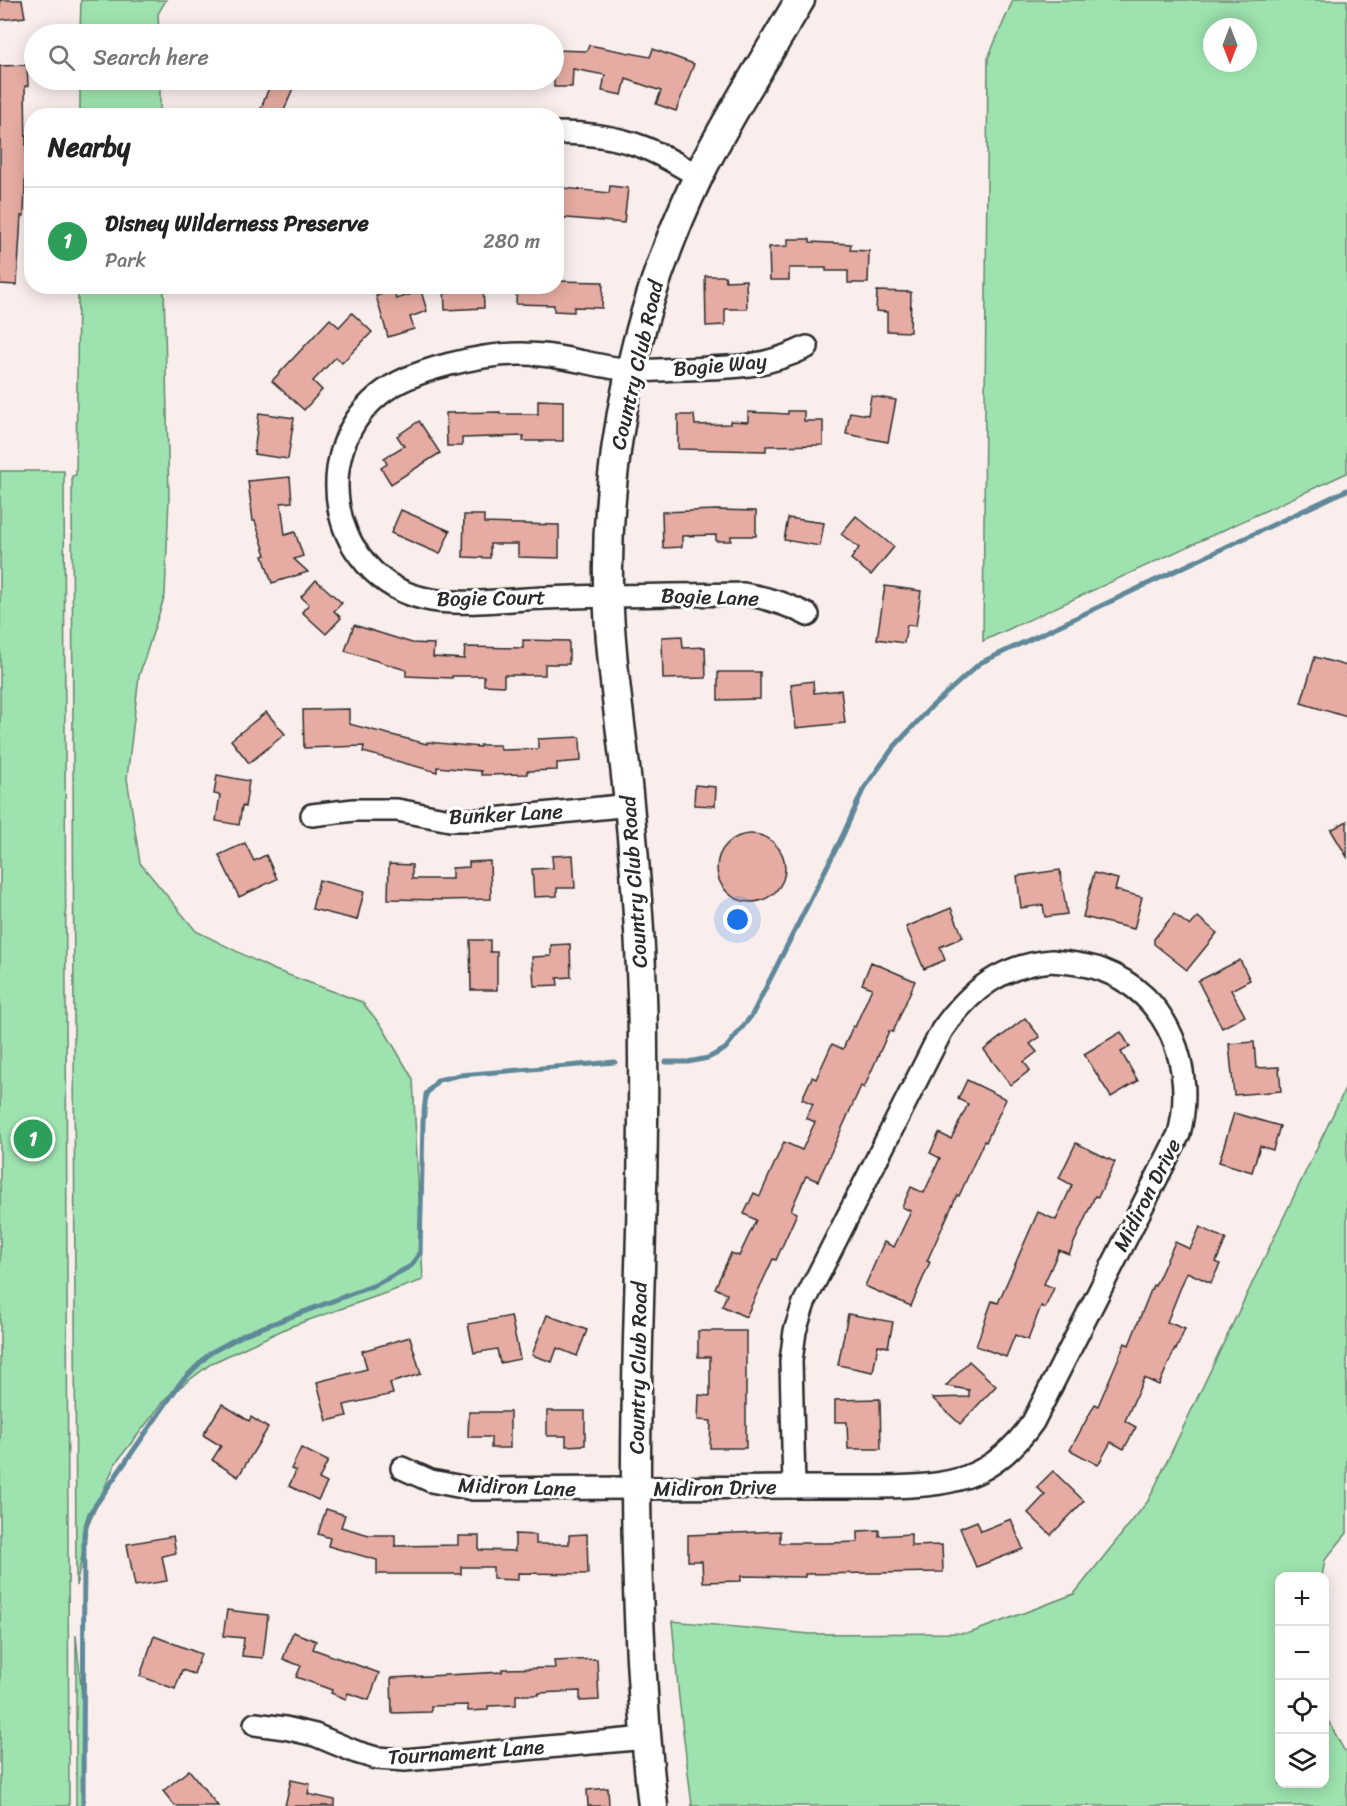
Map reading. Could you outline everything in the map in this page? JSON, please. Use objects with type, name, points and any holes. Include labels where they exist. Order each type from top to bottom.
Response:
[{"type":"street","name":"Country Club Road","points":[[653,1806],[646,1738],[638,1592],[636,1490],[643,1055],[639,918],[630,805],[610,633],[609,518],[614,461],[631,370],[660,270],[679,219],[715,145],[800,0]]},
{"type":"street","points":[[564,133],[616,138],[642,146],[699,176]]},
{"type":"street","name":"Bogie Way","points":[[631,370],[743,367],[776,360],[807,347]]},
{"type":"street","name":"Bogie Court","points":[[608,595],[452,602],[411,595],[386,582],[357,552],[344,527],[337,480],[343,448],[357,419],[367,406],[392,385],[430,370],[470,360],[525,354],[574,359],[631,370]]},
{"type":"street","name":"Bogie Lane","points":[[608,595],[744,594],[788,605],[808,615]]},
{"type":"street","name":"Bunker Lane","points":[[312,815],[354,810],[397,810],[450,820],[483,820],[630,805]]},
{"type":"street","name":"Midiron Drive","points":[[636,1490],[938,1485],[966,1477],[986,1467],[1015,1445],[1033,1422],[1179,1134],[1185,1095],[1183,1068],[1176,1042],[1156,1008],[1126,982],[1103,970],[1078,963],[1039,962],[1015,968],[983,985],[964,1000],[942,1030],[804,1303],[795,1331],[791,1361],[794,1487]]},
{"type":"street","name":"Midiron Lane","points":[[402,1468],[431,1481],[473,1490],[636,1490]]},
{"type":"street","name":"Tournament Lane","points":[[255,1724],[315,1735],[376,1758],[405,1760],[646,1738]]},
{"type":"green space","points":[[81,0],[166,0],[158,14],[158,24],[80,24]]},
{"type":"green space","points":[[1013,0],[1347,0],[1347,473],[983,641],[988,58]]},
{"type":"green space","points":[[80,90],[160,90],[160,108],[80,108]]},
{"type":"green space","points":[[78,294],[164,294],[169,498],[165,595],[139,676],[127,778],[140,863],[196,931],[272,969],[362,1002],[383,1028],[413,1079],[423,1280],[289,1327],[212,1363],[167,1397],[115,1464],[88,1526],[76,1586],[72,476],[76,475]]},
{"type":"green space","points":[[0,471],[64,471],[69,1806],[0,1806]]},
{"type":"green space","points":[[1347,1085],[1347,1533],[1325,1560],[1323,1572],[1275,1572],[1275,1788],[1329,1788],[1329,1722],[1344,1750],[1347,1751],[1347,1806],[692,1806],[672,1621],[810,1634],[970,1633],[1074,1594],[1148,1501]]},
{"type":"green space","points":[[76,1635],[82,1697],[82,1806],[76,1806]]},
{"type":"building","points":[[0,0],[22,0],[25,17],[0,20]]},
{"type":"building","points":[[589,45],[650,57],[653,49],[694,64],[676,111],[656,104],[661,91],[626,79],[622,95],[602,91],[605,75],[573,69],[572,87],[564,87],[564,50],[587,51]]},
{"type":"building","points":[[24,65],[24,216],[21,216],[17,285],[0,284],[0,66]]},
{"type":"building","points":[[268,90],[292,90],[285,108],[261,108]]},
{"type":"building","points":[[610,186],[628,188],[624,223],[564,218],[564,188],[609,193]]},
{"type":"building","points":[[788,239],[851,244],[850,250],[869,251],[868,283],[848,283],[848,271],[826,271],[826,268],[789,268],[789,280],[770,280],[769,247],[788,246]]},
{"type":"building","points":[[705,276],[725,276],[726,281],[746,280],[747,309],[725,309],[725,325],[706,326]]},
{"type":"building","points":[[564,281],[603,282],[602,308],[574,307],[574,312],[554,311],[554,305],[516,304],[517,294],[564,294]]},
{"type":"building","points":[[877,291],[911,292],[910,332],[887,331],[887,312],[876,311]]},
{"type":"building","points":[[395,294],[396,299],[412,294],[422,294],[427,311],[410,317],[414,329],[388,337],[376,296]]},
{"type":"building","points":[[444,294],[483,294],[484,308],[445,310]]},
{"type":"building","points":[[352,313],[372,332],[342,363],[336,357],[313,381],[322,390],[304,410],[272,381],[330,319],[339,327]]},
{"type":"building","points":[[871,396],[896,400],[888,442],[846,434],[850,412],[868,415]]},
{"type":"building","points":[[538,400],[563,401],[563,441],[523,441],[524,436],[462,438],[462,446],[447,446],[446,413],[538,414]]},
{"type":"building","points":[[788,411],[804,411],[804,421],[823,421],[823,445],[766,446],[766,451],[678,449],[678,415],[694,415],[695,425],[730,424],[730,421],[748,422],[748,412],[788,414]]},
{"type":"building","points":[[259,413],[294,418],[288,459],[254,454]]},
{"type":"building","points":[[419,421],[440,453],[391,484],[381,468],[387,464],[384,458],[404,446],[397,436]]},
{"type":"building","points":[[290,477],[292,502],[281,503],[285,535],[295,532],[303,556],[294,559],[308,572],[272,583],[263,556],[266,555],[255,521],[253,521],[248,481]]},
{"type":"building","points":[[401,510],[450,531],[440,554],[391,533]]},
{"type":"building","points":[[756,511],[756,536],[731,536],[731,541],[716,541],[716,535],[682,536],[682,547],[663,548],[662,512]]},
{"type":"building","points":[[464,515],[484,515],[484,523],[559,525],[559,558],[518,557],[518,544],[490,544],[490,558],[463,557]]},
{"type":"building","points":[[856,516],[894,547],[871,575],[851,559],[859,548],[841,534]]},
{"type":"building","points":[[788,518],[824,523],[820,546],[784,540]]},
{"type":"building","points":[[316,580],[342,603],[334,611],[341,618],[326,634],[302,612],[309,604],[301,597]]},
{"type":"building","points":[[885,586],[921,591],[916,626],[907,625],[904,643],[877,639]]},
{"type":"building","points":[[354,625],[412,643],[434,644],[433,657],[464,659],[465,647],[523,648],[523,640],[569,641],[569,664],[545,664],[545,675],[504,675],[504,686],[484,685],[484,676],[452,676],[452,678],[406,676],[406,670],[345,651]]},
{"type":"building","points":[[682,636],[683,648],[705,647],[706,678],[663,679],[662,637]]},
{"type":"building","points":[[1315,657],[1347,666],[1347,717],[1301,703]]},
{"type":"building","points":[[718,672],[760,672],[760,699],[718,700]]},
{"type":"building","points":[[813,681],[814,693],[841,690],[845,723],[796,728],[791,684]]},
{"type":"building","points":[[349,709],[349,724],[427,744],[427,742],[480,747],[480,745],[500,745],[501,750],[538,749],[538,739],[580,737],[581,761],[557,763],[557,770],[527,771],[527,774],[481,775],[481,771],[437,767],[437,772],[363,752],[364,746],[304,748],[303,710]]},
{"type":"building","points":[[266,712],[285,734],[249,763],[231,740]]},
{"type":"building","points":[[217,775],[249,781],[245,807],[242,806],[239,825],[216,821],[220,795],[214,794]]},
{"type":"building","points":[[695,785],[716,787],[715,806],[694,805]]},
{"type":"building","points":[[1347,821],[1347,857],[1331,830]]},
{"type":"building","points":[[744,834],[758,834],[770,839],[780,849],[785,868],[780,887],[770,897],[758,902],[744,902],[732,897],[722,887],[717,875],[717,861],[722,849],[732,839]]},
{"type":"building","points":[[245,843],[254,861],[266,855],[277,879],[239,897],[219,855]]},
{"type":"building","points":[[573,855],[575,888],[557,888],[557,896],[534,897],[532,869],[553,868],[552,856]]},
{"type":"building","points":[[490,861],[491,899],[388,899],[389,864],[412,865],[412,879],[452,879],[452,868],[469,867],[469,862]]},
{"type":"building","points":[[1060,870],[1067,914],[1045,917],[1043,905],[1021,908],[1017,876]]},
{"type":"building","points":[[1094,873],[1118,879],[1115,890],[1142,897],[1134,929],[1083,917]]},
{"type":"building","points":[[319,880],[364,892],[357,920],[312,909]]},
{"type":"building","points":[[951,908],[963,937],[940,947],[945,960],[924,969],[906,927]]},
{"type":"building","points":[[1174,914],[1190,926],[1198,917],[1217,933],[1187,970],[1154,944],[1154,939]]},
{"type":"building","points":[[470,940],[490,940],[490,952],[497,952],[497,990],[471,990]]},
{"type":"building","points":[[570,944],[571,977],[557,978],[558,985],[534,986],[532,957],[551,956],[551,945]]},
{"type":"building","points":[[1240,960],[1250,980],[1231,990],[1245,1016],[1222,1028],[1198,981]]},
{"type":"building","points":[[871,962],[915,981],[893,1032],[889,1031],[864,1088],[861,1086],[818,1181],[806,1176],[791,1210],[797,1213],[776,1260],[773,1259],[746,1317],[722,1306],[727,1294],[715,1288],[731,1253],[739,1256],[756,1220],[744,1214],[754,1193],[760,1196],[784,1142],[802,1150],[815,1122],[806,1118],[813,1104],[802,1099],[812,1077],[816,1079],[832,1044],[843,1049],[853,1026],[855,1027],[872,988],[862,984]]},
{"type":"building","points":[[1025,1018],[1040,1037],[1030,1044],[1037,1052],[1024,1062],[1030,1070],[1011,1085],[984,1050]]},
{"type":"building","points":[[1121,1032],[1130,1047],[1121,1052],[1138,1081],[1111,1097],[1084,1054]]},
{"type":"building","points":[[1254,1042],[1256,1068],[1279,1067],[1281,1091],[1234,1095],[1229,1044]]},
{"type":"building","points":[[967,1080],[1006,1099],[959,1196],[957,1195],[927,1261],[930,1262],[911,1306],[865,1286],[884,1242],[894,1247],[911,1211],[902,1207],[911,1187],[924,1193],[940,1158],[930,1153],[939,1133],[951,1139],[968,1104],[958,1099]]},
{"type":"building","points":[[1234,1113],[1280,1126],[1273,1150],[1260,1146],[1252,1172],[1219,1162]]},
{"type":"building","points":[[1076,1143],[1115,1162],[1098,1197],[1095,1196],[1069,1254],[1059,1250],[1044,1284],[1054,1288],[1045,1308],[1041,1306],[1028,1340],[1015,1335],[1006,1357],[976,1346],[992,1301],[998,1303],[1038,1212],[1056,1220],[1072,1185],[1059,1178]]},
{"type":"building","points":[[1200,1227],[1226,1239],[1216,1262],[1220,1264],[1211,1283],[1187,1272],[1167,1322],[1185,1329],[1176,1350],[1159,1385],[1144,1378],[1125,1421],[1136,1427],[1124,1449],[1111,1442],[1098,1465],[1070,1450],[1095,1404],[1098,1406],[1125,1343],[1129,1345],[1153,1285],[1155,1286],[1175,1242],[1190,1249]]},
{"type":"building","points":[[848,1314],[893,1322],[888,1347],[878,1345],[873,1372],[838,1365]]},
{"type":"building","points":[[547,1315],[587,1330],[577,1356],[557,1348],[552,1362],[532,1355]]},
{"type":"building","points":[[511,1316],[520,1359],[500,1363],[497,1349],[474,1353],[468,1324]]},
{"type":"building","points":[[698,1331],[746,1331],[746,1448],[710,1448],[711,1421],[698,1420],[699,1395],[710,1396],[710,1357],[698,1357]]},
{"type":"building","points":[[410,1337],[421,1374],[390,1383],[393,1394],[344,1405],[347,1416],[327,1421],[317,1382],[367,1369],[362,1351]]},
{"type":"building","points":[[969,1361],[996,1386],[960,1424],[932,1398],[969,1397],[969,1390],[946,1386]]},
{"type":"building","points":[[880,1399],[881,1449],[848,1449],[847,1422],[835,1422],[835,1400]]},
{"type":"building","points":[[222,1404],[249,1421],[251,1417],[268,1428],[238,1477],[212,1460],[221,1446],[203,1435]]},
{"type":"building","points":[[547,1411],[585,1411],[585,1445],[566,1446],[566,1436],[547,1436]]},
{"type":"building","points":[[469,1412],[510,1412],[510,1448],[491,1448],[491,1437],[468,1437]]},
{"type":"building","points":[[301,1448],[328,1461],[319,1479],[327,1483],[318,1500],[289,1486],[296,1471],[291,1469]]},
{"type":"building","points":[[1053,1471],[1084,1501],[1051,1535],[1028,1513],[1045,1495],[1037,1487]]},
{"type":"building","points":[[326,1509],[345,1515],[341,1527],[369,1535],[395,1535],[395,1546],[458,1545],[458,1536],[479,1536],[479,1550],[515,1551],[515,1534],[536,1535],[536,1544],[569,1544],[569,1535],[587,1534],[588,1574],[518,1573],[518,1580],[493,1579],[493,1567],[461,1567],[461,1574],[377,1574],[377,1560],[328,1546],[330,1538],[318,1534]]},
{"type":"building","points":[[1011,1519],[1023,1549],[976,1567],[960,1528],[977,1521],[981,1531]]},
{"type":"building","points":[[879,1530],[879,1536],[911,1534],[911,1546],[942,1545],[943,1572],[805,1574],[805,1577],[741,1576],[741,1581],[703,1582],[702,1561],[688,1561],[688,1535],[780,1531],[780,1543],[827,1543],[858,1542],[858,1531]]},
{"type":"building","points":[[173,1536],[176,1553],[162,1556],[167,1581],[135,1586],[127,1544]]},
{"type":"building","points":[[227,1610],[268,1615],[263,1658],[242,1656],[244,1638],[223,1636]]},
{"type":"building","points":[[293,1632],[316,1641],[313,1649],[379,1673],[369,1700],[348,1693],[346,1699],[331,1693],[332,1690],[296,1677],[301,1666],[283,1659]]},
{"type":"building","points":[[154,1636],[201,1654],[194,1674],[182,1670],[175,1689],[140,1676]]},
{"type":"building","points":[[597,1659],[599,1700],[580,1701],[580,1691],[539,1693],[539,1695],[516,1695],[516,1705],[488,1706],[488,1710],[468,1711],[468,1705],[431,1706],[431,1712],[392,1713],[391,1678],[502,1672],[502,1669],[555,1668],[554,1661]]},
{"type":"building","points":[[189,1770],[218,1806],[175,1806],[163,1791]]},
{"type":"building","points":[[291,1780],[310,1784],[308,1794],[335,1800],[335,1806],[285,1806]]},
{"type":"building","points":[[608,1788],[609,1806],[588,1806],[587,1790]]},
{"type":"waterway","points":[[666,1062],[688,1062],[708,1058],[725,1049],[752,1015],[843,835],[863,790],[893,748],[931,707],[980,663],[1347,490]]},
{"type":"waterway","points":[[83,1806],[84,1532],[90,1513],[181,1382],[210,1353],[245,1334],[375,1285],[411,1266],[420,1252],[423,1122],[426,1094],[438,1080],[460,1075],[615,1062]]},
{"type":"place","name":"Disney Wilderness Preserve","points":[[33,1139]]}]
